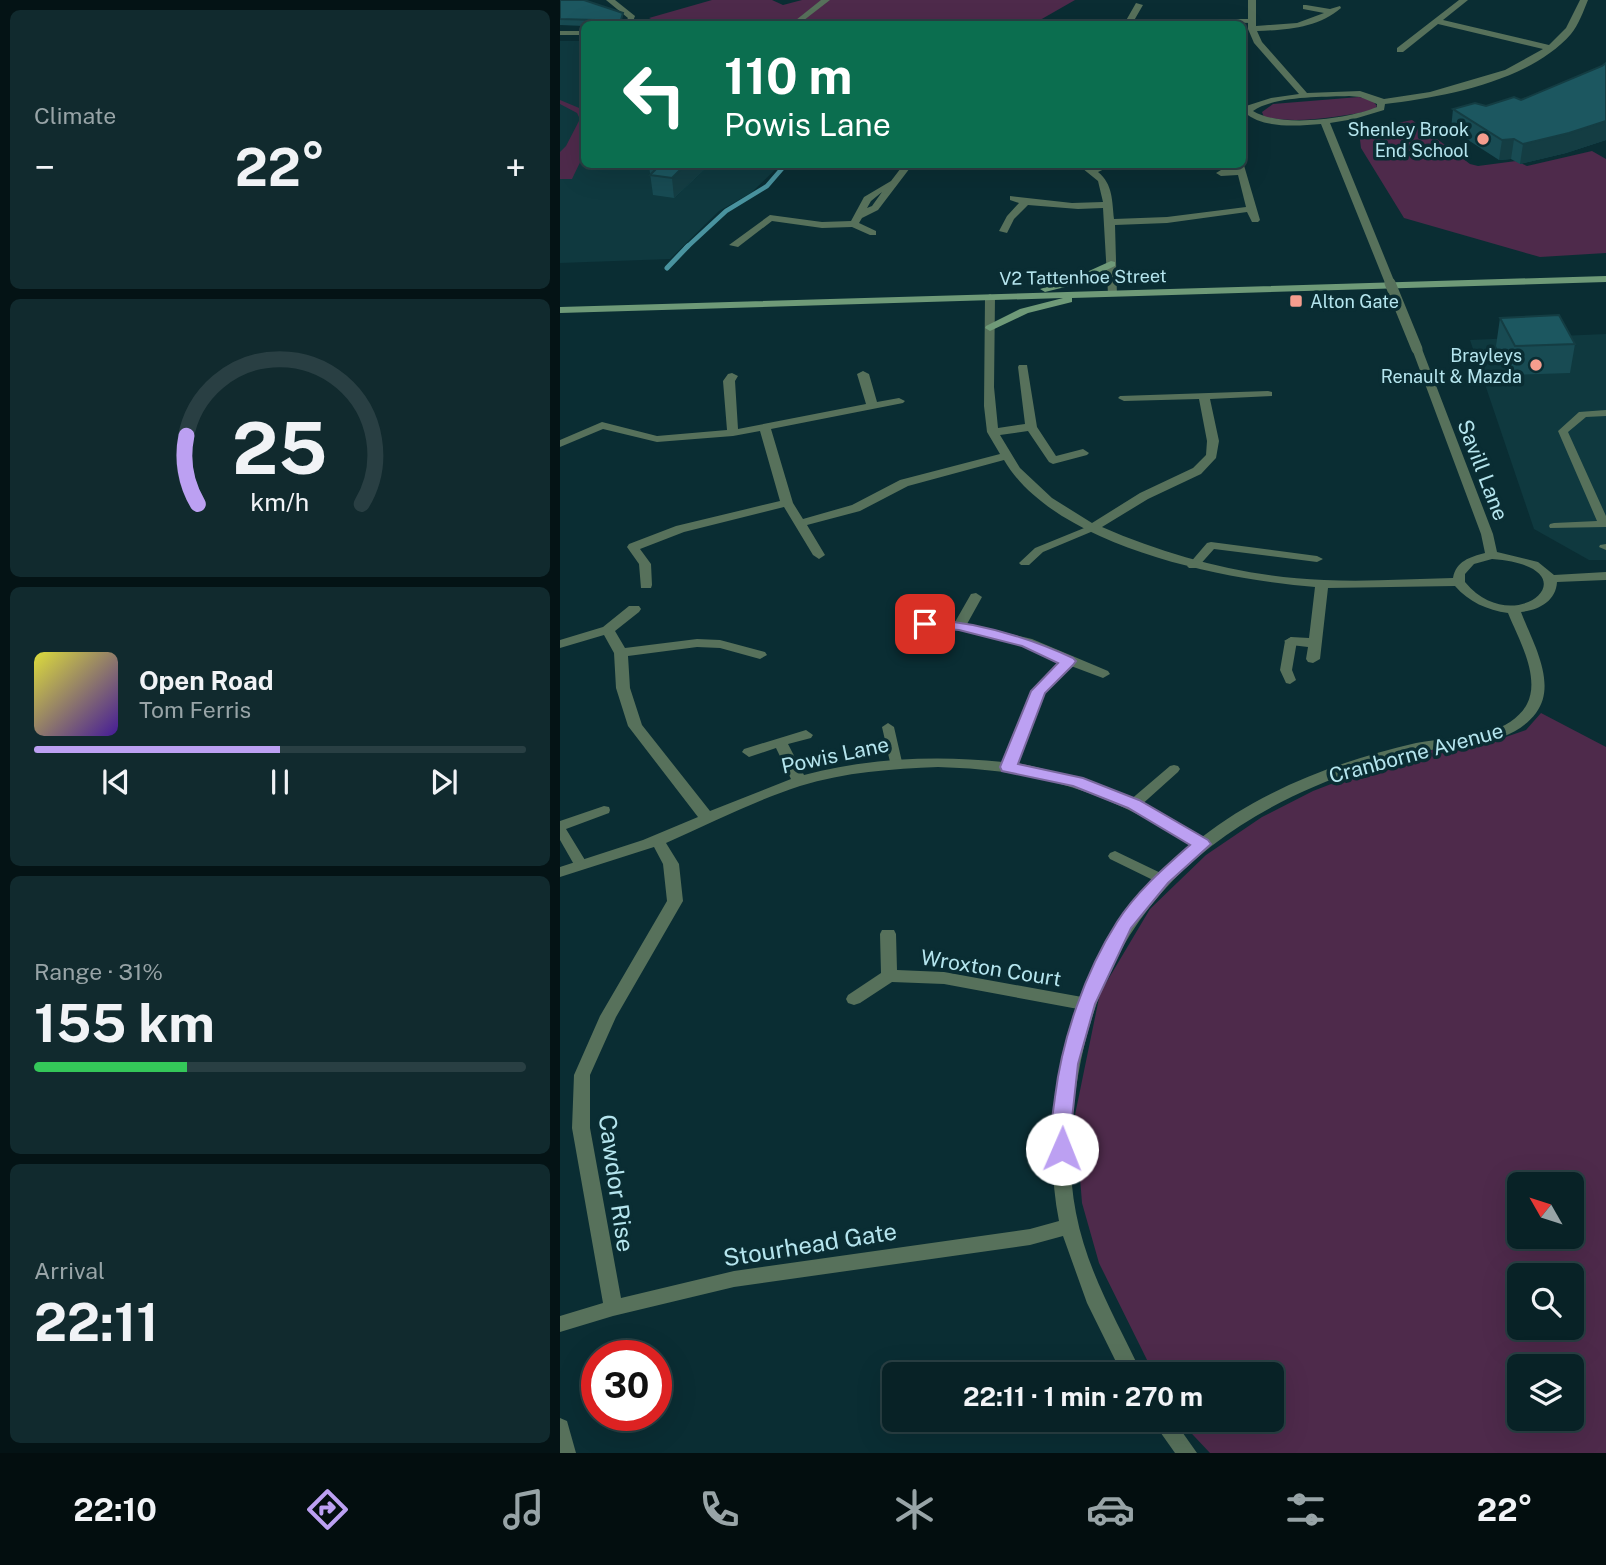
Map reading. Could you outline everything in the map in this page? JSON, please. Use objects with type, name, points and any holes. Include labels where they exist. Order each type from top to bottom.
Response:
[{"type":"street","points":[[610,0],[632,18],[630,21]]},
{"type":"street","points":[[799,21],[826,0]]},
{"type":"street","points":[[1252,0],[1251,25],[1263,50],[1306,97]]},
{"type":"street","points":[[1400,50],[1464,0]]},
{"type":"street","points":[[1381,103],[1381,108],[1373,113],[1325,120],[1281,123],[1246,115],[1249,108],[1257,104],[1306,97],[1362,94],[1381,103],[1450,90],[1503,73],[1549,48],[1566,35],[1584,0]]},
{"type":"street","points":[[1130,21],[1139,5]]},
{"type":"street","points":[[1251,25],[1298,27],[1317,22],[1334,10],[1306,7]]},
{"type":"street","points":[[1437,21],[1549,48]]},
{"type":"street","points":[[560,33],[581,33]]},
{"type":"street","name":"Savill Lane","points":[[1325,120],[1417,349],[1487,534],[1492,555]]},
{"type":"street","points":[[734,245],[770,218],[822,225],[856,220],[875,208],[906,168]]},
{"type":"street","points":[[1088,168],[1102,180],[1110,222],[1112,294]]},
{"type":"street","points":[[1093,171],[1101,168]]},
{"type":"street","points":[[1222,173],[1241,169],[1255,220]]},
{"type":"street","points":[[1013,198],[1024,204],[1048,203],[1076,208],[1106,205]]},
{"type":"street","points":[[1004,231],[1010,218],[1024,204]]},
{"type":"street","points":[[1110,222],[1167,220],[1251,209]]},
{"type":"street","points":[[856,220],[873,233]]},
{"type":"street","points":[[1016,296],[1073,282],[1111,264]]},
{"type":"street","name":"V2 Tattenhoe Street","points":[[560,310],[1606,279]]},
{"type":"street","points":[[990,328],[1024,311],[1093,294]]},
{"type":"street","points":[[990,297],[993,432],[1023,480],[1051,503],[1094,527],[1193,566],[1267,579],[1322,584],[1459,582]]},
{"type":"street","points":[[1023,368],[1031,427],[1053,460],[1083,453]]},
{"type":"street","points":[[863,374],[872,405]]},
{"type":"street","points":[[732,376],[729,381],[733,433]]},
{"type":"street","points":[[1124,398],[1268,394]]},
{"type":"street","points":[[1094,527],[1144,496],[1197,471],[1212,456],[1213,441],[1204,397]]},
{"type":"street","points":[[560,444],[602,425],[657,439],[733,433],[765,429],[899,401]]},
{"type":"street","points":[[993,432],[1031,427]]},
{"type":"street","points":[[765,429],[787,503],[802,523],[819,555]]},
{"type":"street","points":[[802,523],[856,508],[904,483],[1006,456]]},
{"type":"street","points":[[646,585],[645,564],[633,547],[680,528],[787,503]]},
{"type":"street","points":[[1492,555],[1527,561],[1549,579],[1551,587],[1547,596],[1528,607],[1513,608],[1484,604],[1472,598],[1459,582],[1462,567],[1479,557],[1492,555]]},
{"type":"street","points":[[1549,579],[1606,576]]},
{"type":"street","points":[[1313,659],[1322,584]]},
{"type":"street","points":[[959,626],[976,597]]},
{"type":"street","points":[[560,644],[608,630],[634,608]]},
{"type":"street","name":"Cranborne Avenue","points":[[1125,1362],[1108,1332],[1070,1226],[1064,1192],[1062,1128],[1069,1064],[1086,1004],[1124,925],[1162,879],[1202,844],[1272,800],[1322,777],[1419,748],[1495,735],[1515,726],[1533,707],[1539,687],[1528,646],[1513,608]]},
{"type":"street","points":[[925,624],[959,626],[1027,642],[1103,674]]},
{"type":"street","points":[[608,630],[621,653],[623,688],[635,726],[708,819]]},
{"type":"street","points":[[1291,641],[1314,643]]},
{"type":"street","points":[[621,653],[697,643],[720,644],[760,655]]},
{"type":"street","points":[[1008,767],[1038,691],[1068,661]]},
{"type":"street","points":[[749,752],[806,735]]},
{"type":"street","points":[[780,742],[799,781]]},
{"type":"street","name":"Powis Lane","points":[[560,872],[657,840],[799,781],[896,762],[1008,767],[1077,782],[1133,804],[1202,844]]},
{"type":"street","name":"Cawdor Rise","points":[[613,1308],[582,1128],[582,1075],[608,1016],[675,901],[671,864],[657,840]]},
{"type":"street","name":"Wroxton Court","points":[[888,934],[888,976]]},
{"type":"street","name":"Wroxton Court","points":[[854,999],[888,976],[944,978],[1086,1004]]},
{"type":"street","name":"Stourhead Gate","points":[[560,1324],[613,1308],[734,1279],[1030,1237],[1070,1226]]},
{"type":"street","points":[[560,1427],[566,1453]]},
{"type":"street","points":[[1171,1432],[1187,1453]]},
{"type":"lane","points":[[1246,24],[1251,25]]},
{"type":"lane","points":[[1554,526],[1605,524],[1563,431],[1583,414],[1606,413]]},
{"type":"lane","points":[[1025,562],[1039,550],[1094,527]]},
{"type":"lane","points":[[1193,566],[1211,545],[1317,559]]},
{"type":"lane","points":[[1290,680],[1286,670],[1291,641]]},
{"type":"lane","points":[[888,727],[896,762]]},
{"type":"lane","points":[[1133,804],[1174,769]]},
{"type":"lane","points":[[581,865],[560,828],[604,810]]},
{"type":"lane","points":[[1115,856],[1162,879]]},
{"type":"shaded area","points":[[712,0],[772,0],[783,5],[802,0],[1075,0],[1038,21],[646,21],[651,19],[649,18]]},
{"type":"shaded area","points":[[560,41],[581,41],[581,168],[777,168],[751,193],[719,211],[670,259],[560,263]]},
{"type":"shaded area","points":[[1359,97],[1372,100],[1377,106],[1374,110],[1361,113],[1305,120],[1264,117],[1262,112],[1273,104]]},
{"type":"shaded area","points":[[560,100],[581,109],[581,160],[572,179],[560,179],[560,152],[580,119],[577,113],[560,104]]},
{"type":"shaded area","name":"Shenley Brook End School","points":[[1412,120],[1470,164],[1478,166],[1516,161],[1527,166],[1592,151],[1606,159],[1606,253],[1540,257],[1404,218],[1361,148],[1359,131]]},
{"type":"shaded area","points":[[1606,334],[1606,560],[1589,560],[1534,529],[1470,340]]},
{"type":"shaded area","points":[[1541,713],[1606,747],[1606,1453],[1210,1453],[1190,1432],[1284,1432],[1284,1362],[1148,1362],[1099,1263],[1082,1203],[1075,1115],[1100,993],[1150,909],[1206,855],[1262,817],[1313,791],[1409,754],[1500,739],[1526,730]]},
{"type":"building","points":[[560,0],[584,0],[623,13],[621,20],[633,20],[632,21],[560,19]]},
{"type":"building","points":[[1606,63],[1606,121],[1569,133],[1523,144],[1514,139],[1502,140],[1453,109],[1475,103],[1486,106],[1514,97],[1521,100]]},
{"type":"building","points":[[657,168],[682,168],[672,178],[650,175]]},
{"type":"building","points":[[1559,315],[1575,344],[1515,346],[1500,318]]},
{"type":"waterway","points":[[687,247],[726,211],[767,186],[783,168]]},
{"type":"waterway","points":[[667,268],[687,247]]},
{"type":"place","name":"Shenley Brook End School","points":[[1483,139]]},
{"type":"place","name":"Alton Gate","points":[[1296,301]]},
{"type":"place","name":"Brayleys Renault & Mazda","points":[[1536,365]]},
{"type":"route","points":[[925,624],[959,626],[1027,642],[1068,661],[1038,691],[1008,767],[1077,782],[1133,804],[1202,844],[1162,879],[1124,925],[1086,1004],[1069,1064],[1062,1149]]}]
